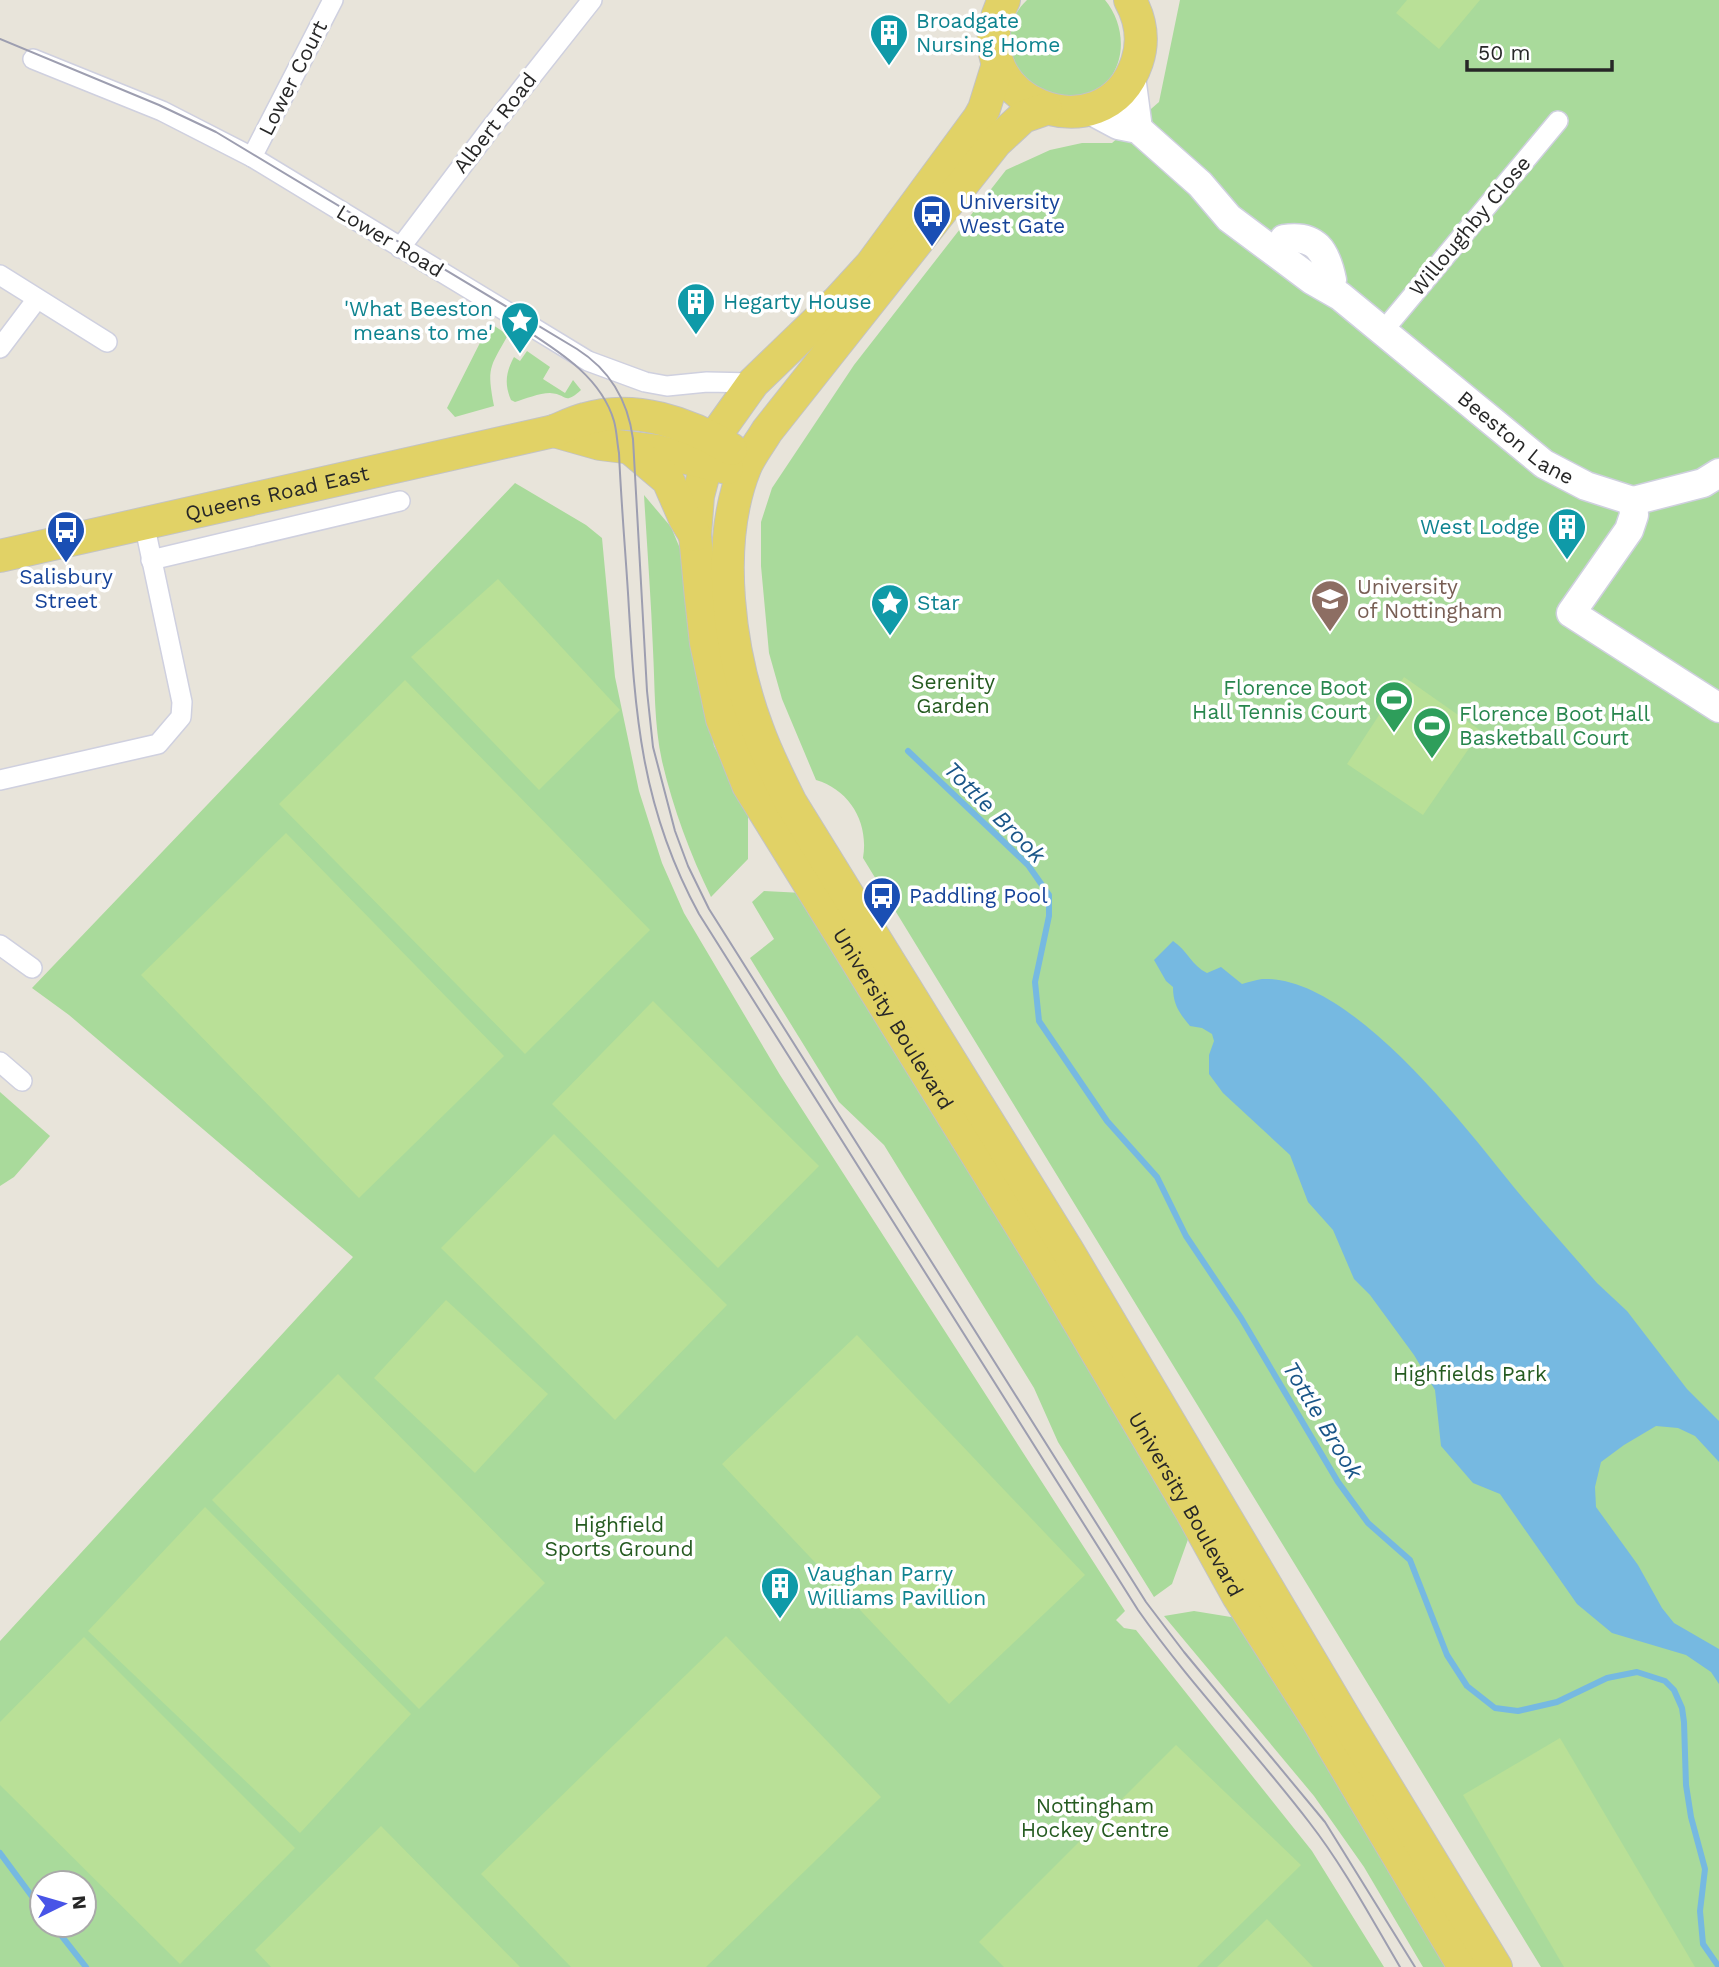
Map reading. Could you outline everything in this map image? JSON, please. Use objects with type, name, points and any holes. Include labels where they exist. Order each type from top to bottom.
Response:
[{"type":"main road","points":[[995,4],[993,36],[998,64],[1010,85],[1021,96],[1046,109],[1060,112],[1088,110],[1110,99],[1131,76],[1139,54],[1141,30],[1130,0]]},
{"type":"main road","name":"University Boulevard","points":[[998,64],[979,118],[871,265],[838,301],[753,383],[710,452],[698,496],[695,535],[706,643],[722,719],[748,785],[1042,1260],[1191,1511],[1238,1596],[1318,1721],[1464,1967]]},
{"type":"main road","name":"University Boulevard","points":[[1046,109],[1023,117],[996,142],[768,431],[746,466],[733,509],[729,541],[732,630],[748,701],[791,803],[1061,1240],[1337,1706],[1496,1967]]},
{"type":"main road","name":"Queens Road East","points":[[0,556],[554,432],[583,419],[606,415],[634,415],[686,426],[723,469],[746,466]]},
{"type":"main road","name":"Queens Road East","points":[[554,432],[600,444],[674,455],[710,452]]},
{"type":"main road","points":[[629,447],[667,480],[695,535]]},
{"type":"street","name":"Lower Court","points":[[253,157],[333,0]]},
{"type":"street","name":"Albert Road","points":[[400,247],[592,0]]},
{"type":"street","name":"Lower Road","points":[[33,59],[162,111],[253,157],[588,361],[645,382],[667,386],[708,382],[753,383]]},
{"type":"street","points":[[1088,110],[1118,125],[1138,129],[1131,76]]},
{"type":"street","name":"Willoughby Close","points":[[1383,331],[1558,121]]},
{"type":"street","name":"Beeston Lane","points":[[1138,129],[1200,184],[1229,218],[1312,280],[1336,288]]},
{"type":"street","name":"Beeston Lane","points":[[1200,184],[1239,206],[1284,239],[1300,247],[1336,288],[1383,331],[1544,464],[1586,486],[1633,500]]},
{"type":"street","points":[[0,275],[107,342]]},
{"type":"street","points":[[0,348],[37,299]]},
{"type":"street","points":[[1719,473],[1703,483],[1633,500],[1634,515],[1629,530],[1571,613],[1719,708]]},
{"type":"street","name":"Queens Road East","points":[[151,560],[400,500]]},
{"type":"street","points":[[0,779],[158,744],[181,717],[182,702],[144,523]]},
{"type":"street","points":[[0,944],[32,968]]},
{"type":"green space","points":[[1027,0],[1105,0],[1113,12],[1121,40],[1116,67],[1099,89],[1085,96],[1060,97],[1036,92],[1021,75],[1010,56],[1008,41],[1014,19]]},
{"type":"green space","points":[[1180,0],[1719,0],[1719,1967],[1541,1967],[863,858],[863,832],[854,810],[839,791],[816,780],[782,699],[769,653],[761,566],[761,522],[772,488],[854,365],[1006,170],[1050,150],[1082,143],[1112,143],[1159,102]]},
{"type":"green space","points":[[1407,0],[1480,0],[1439,49],[1396,13]]},
{"type":"green space","points":[[490,323],[508,335],[491,369],[494,406],[455,417],[447,408]]},
{"type":"green space","points":[[527,351],[550,367],[543,379],[565,393],[573,380],[581,390],[568,398],[550,393],[515,402],[511,400],[507,383],[509,368],[514,357],[520,361]]},
{"type":"green space","name":"Highfield Sports Ground","points":[[515,483],[586,525],[602,538],[615,677],[639,791],[662,863],[684,913],[780,1075],[1125,1611],[1116,1620],[1124,1628],[1136,1630],[1312,1851],[1384,1967],[0,1967],[0,1641],[353,1257],[69,1015],[32,988]]},
{"type":"green space","points":[[644,495],[671,527],[689,570],[695,645],[714,746],[748,811],[748,859],[711,897],[677,813],[659,747]]},
{"type":"green space","points":[[498,579],[620,710],[539,790],[411,657]]},
{"type":"green space","points":[[1404,677],[1481,731],[1423,815],[1347,764]]},
{"type":"green space","points":[[405,680],[650,930],[525,1054],[279,804]]},
{"type":"green space","points":[[286,833],[504,1056],[359,1198],[141,975]]},
{"type":"green space","points":[[764,891],[803,893],[1191,1531],[1172,1584],[1154,1597],[1058,1442],[1034,1388],[884,1145],[839,1102],[750,958],[774,939],[752,902]]},
{"type":"green space","points":[[653,1001],[819,1166],[718,1268],[552,1104]]},
{"type":"green space","points":[[0,1092],[50,1136],[14,1177],[0,1186]]},
{"type":"green space","points":[[554,1134],[727,1305],[615,1420],[441,1248]]},
{"type":"green space","points":[[446,1300],[548,1394],[475,1473],[374,1378]]},
{"type":"green space","points":[[857,1335],[1085,1575],[949,1704],[722,1464]]},
{"type":"green space","points":[[338,1374],[545,1583],[419,1709],[212,1500]]},
{"type":"green space","points":[[205,1507],[411,1714],[300,1833],[88,1631]]},
{"type":"green space","points":[[1194,1611],[1237,1618],[1448,1967],[1423,1967],[1364,1867],[1314,1796],[1164,1616]]},
{"type":"green space","points":[[726,1636],[881,1797],[706,1967],[571,1967],[481,1874]]},
{"type":"green space","points":[[84,1637],[295,1848],[180,1964],[98,1882],[98,1869],[84,1869],[0,1785],[0,1722]]},
{"type":"green space","points":[[1560,1738],[1695,1967],[1564,1967],[1463,1795]]},
{"type":"green space","points":[[1176,1745],[1301,1865],[1197,1967],[1004,1967],[979,1942]]},
{"type":"green space","points":[[381,1826],[520,1967],[271,1967],[255,1950]]},
{"type":"green space","points":[[1267,1919],[1313,1967],[1217,1967]]},
{"type":"water","points":[[1173,941],[1207,973],[1221,967],[1242,984],[1262,979],[1296,984],[1332,1002],[1368,1028],[1404,1060],[1437,1095],[1597,1283],[1627,1311],[1687,1389],[1719,1421],[1719,1462],[1695,1436],[1678,1428],[1656,1426],[1601,1462],[1595,1487],[1596,1507],[1638,1565],[1662,1608],[1674,1623],[1719,1649],[1719,1684],[1711,1672],[1686,1655],[1612,1633],[1577,1604],[1500,1494],[1473,1483],[1441,1446],[1435,1390],[1414,1355],[1370,1295],[1354,1279],[1333,1230],[1308,1202],[1290,1155],[1223,1093],[1209,1074],[1209,1055],[1214,1041],[1212,1034],[1202,1028],[1190,1026],[1186,1021],[1175,1003],[1173,987],[1166,981],[1154,960]]},
{"type":"waterway","name":"Tottle Brook","points":[[908,751],[1028,865],[1049,895],[1049,916],[1035,982],[1039,1021],[1107,1121],[1157,1177],[1186,1236],[1241,1318],[1338,1482],[1368,1523],[1410,1560],[1447,1655],[1467,1686],[1495,1708],[1518,1711],[1557,1702],[1607,1678],[1637,1672],[1665,1681],[1674,1690],[1682,1708],[1684,1722],[1686,1785],[1691,1817],[1705,1869],[1700,1911],[1703,1944],[1719,1967]]},
{"type":"waterway","points":[[0,1853],[28,1891]]},
{"type":"waterway","points":[[64,1939],[86,1967]]},
{"type":"tram line","points":[[0,39],[159,105],[216,132],[577,349],[589,357],[608,377],[622,399],[633,439],[647,691],[653,747],[675,831],[709,909],[1146,1602],[1325,1822],[1415,1967]]},
{"type":"tram line","points":[[512,321],[558,351],[586,375],[598,389],[614,421],[619,453],[634,678],[644,758],[664,835],[699,914],[1138,1610],[1322,1839],[1400,1967]]},
{"type":"place","name":"Broadgate Nursing Home","points":[[889,67]]},
{"type":"place","name":"University West Gate","points":[[932,248]]},
{"type":"place","name":"Hegarty House","points":[[696,336]]},
{"type":"place","name":"'What Beeston means to me'","points":[[520,355]]},
{"type":"place","name":"West Lodge","points":[[1567,561]]},
{"type":"place","name":"Salisbury Street","points":[[66,564]]},
{"type":"place","name":"University of Nottingham","points":[[1330,633]]},
{"type":"place","name":"Star","points":[[890,637]]},
{"type":"place","name":"Florence Boot Hall Tennis Court","points":[[1394,734]]},
{"type":"place","name":"Florence Boot Hall Basketball Court","points":[[1432,760]]},
{"type":"place","name":"Paddling Pool","points":[[882,930]]},
{"type":"place","name":"Vaughan Parry Williams Pavillion","points":[[780,1620]]},
{"type":"park label","name":"Serenity Garden","points":[[953,694]]},
{"type":"park label","name":"Highfields Park","points":[[1470,1374]]},
{"type":"park label","name":"Nottingham Hockey Centre","points":[[1095,1818]]}]
